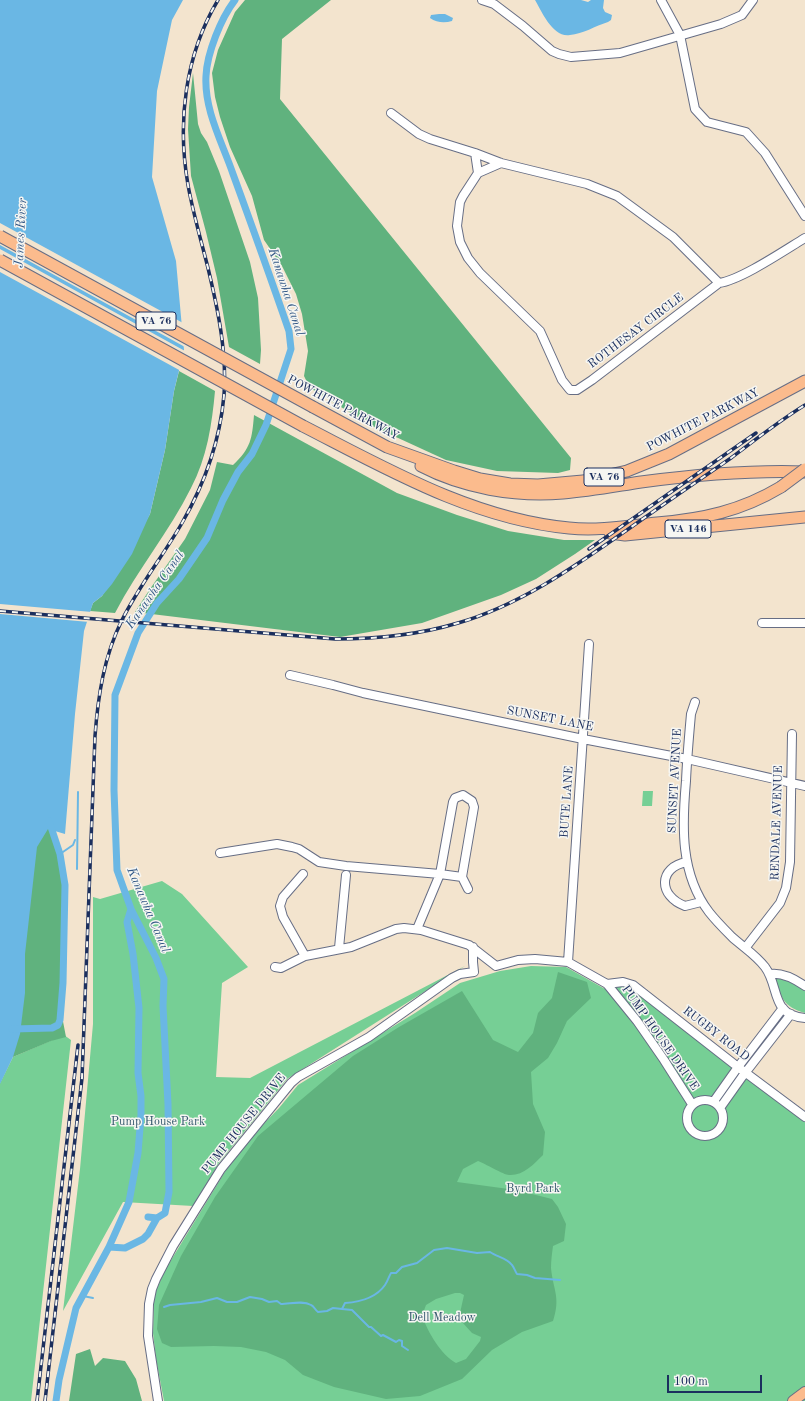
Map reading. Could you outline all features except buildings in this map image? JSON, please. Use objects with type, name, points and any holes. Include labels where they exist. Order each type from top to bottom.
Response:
[{"type":"highway","name":"POWHITE PARKWAY","points":[[0,236],[387,447],[454,472],[480,479],[510,484],[538,485],[584,481],[627,471],[669,454],[805,381]]},
{"type":"highway","name":"VA 76","points":[[0,260],[303,426],[413,482],[456,500],[523,520],[570,528],[613,528],[680,521],[712,515],[761,499],[805,470]]},
{"type":"highway","points":[[387,447],[436,474],[456,481],[479,488],[536,494],[561,494],[641,482],[735,472],[805,470]]},
{"type":"highway","name":"VA 146","points":[[570,528],[625,535],[805,517]]},
{"type":"main road","points":[[793,1401],[805,1392]]},
{"type":"street","points":[[482,0],[494,4],[552,51],[572,57],[620,53],[721,24],[742,15],[754,0]]},
{"type":"street","points":[[661,0],[680,35],[695,109],[707,122],[746,132],[765,153],[805,216]]},
{"type":"street","points":[[392,113],[419,134],[430,139],[476,153],[501,163],[587,184],[617,196],[674,237],[719,283],[726,282],[750,270],[805,238]]},
{"type":"street","points":[[476,153],[478,173],[501,163]]},
{"type":"street","name":"ROTHESAY CIRCLE","points":[[478,173],[471,181],[460,202],[457,226],[460,242],[468,258],[480,273],[540,332],[562,380],[570,390],[577,390],[592,380],[719,283]]},
{"type":"street","points":[[762,623],[805,623]]},
{"type":"street","name":"BUTE LANE","points":[[568,962],[589,644]]},
{"type":"street","name":"SUNSET LANE","points":[[290,675],[362,693],[687,759],[805,786]]},
{"type":"street","name":"SUNSET AVENUE","points":[[695,702],[691,714],[683,820],[684,844],[690,876],[701,902],[718,923],[732,937],[746,947],[770,974],[775,995],[783,1008],[799,1018],[805,1018]]},
{"type":"street","name":"RENDALE AVENUE","points":[[746,947],[780,903],[786,888],[790,862],[792,734]]},
{"type":"street","points":[[417,929],[440,874],[453,802],[455,798],[463,795],[472,801],[474,807],[462,877],[468,889]]},
{"type":"street","points":[[220,853],[277,844],[286,845],[299,850],[319,862],[462,877]]},
{"type":"street","points":[[687,862],[674,867],[665,878],[665,887],[672,900],[685,906],[701,902]]},
{"type":"street","points":[[303,874],[283,897],[280,906],[282,917],[305,956]]},
{"type":"street","points":[[339,948],[346,875]]},
{"type":"street","points":[[275,967],[281,968],[305,956],[350,947],[396,929],[404,928],[417,929],[473,947]]},
{"type":"street","name":"PUMP HOUSE DRIVE","points":[[473,947],[496,966],[518,960],[535,959],[568,962],[608,984],[642,1028],[692,1104]]},
{"type":"street","name":"PUMP HOUSE DRIVE","points":[[158,1401],[148,1336],[149,1304],[152,1289],[173,1246],[221,1169],[291,1083],[298,1077],[369,1037],[452,978],[460,974],[474,972],[473,947]]},
{"type":"street","points":[[770,974],[775,973],[785,975],[805,986]]},
{"type":"street","name":"RUGBY ROAD","points":[[608,984],[623,982],[633,985],[805,1117]]},
{"type":"street","points":[[714,1101],[783,1008]]},
{"type":"street","points":[[720,1108],[791,1014]]},
{"type":"street","points":[[704,1099],[714,1101],[720,1108],[723,1117],[720,1128],[712,1135],[701,1136],[691,1130],[687,1120],[687,1114],[692,1104],[696,1102],[704,1099]]},
{"type":"green space","points":[[245,0],[331,0],[282,39],[280,99],[571,458],[570,470],[558,473],[497,471],[446,460],[372,426],[310,388],[304,376],[308,351],[302,314],[296,294],[282,266],[264,240],[252,196],[230,147],[215,97],[212,73],[218,50],[235,12]]},
{"type":"green space","points":[[193,73],[198,124],[219,171],[250,262],[258,298],[261,350],[260,364],[229,347],[217,278],[191,176],[188,129]]},
{"type":"green space","points":[[179,371],[215,391],[208,441],[197,477],[115,613],[90,611],[93,603],[102,596],[150,514],[165,450],[174,391]]},
{"type":"green space","points":[[254,415],[397,493],[457,515],[508,531],[564,540],[595,540],[536,579],[501,595],[422,623],[340,637],[135,612],[185,539],[210,490],[217,462],[233,465],[244,453],[250,443]]},
{"type":"green space","points":[[643,791],[653,791],[652,806],[642,806]]},
{"type":"green space","points":[[48,815],[62,862],[66,887],[61,1011],[66,1037],[51,1041],[13,1057],[11,1037],[29,861]]},
{"type":"green space","name":"Pump House Park","points":[[162,881],[182,894],[248,967],[222,983],[216,1077],[250,1078],[465,966],[287,1079],[219,1163],[193,1206],[123,1202],[63,1311],[80,1169],[93,1024],[93,897],[100,899]]},
{"type":"green space","name":"Byrd Park","points":[[531,966],[566,967],[605,989],[618,986],[631,988],[805,1122],[805,1401],[164,1401],[153,1333],[154,1295],[165,1270],[226,1170],[252,1136],[279,1108],[298,1085],[415,1013],[460,983],[500,971]]},
{"type":"green space","points":[[558,972],[587,982],[591,998],[567,1021],[548,1058],[531,1072],[533,1104],[545,1132],[543,1155],[528,1169],[514,1175],[506,1174],[478,1161],[463,1169],[457,1182],[516,1190],[552,1199],[558,1207],[566,1224],[564,1241],[553,1246],[551,1260],[552,1276],[556,1294],[556,1306],[553,1321],[522,1332],[492,1350],[462,1379],[420,1396],[386,1399],[334,1387],[303,1375],[285,1360],[266,1352],[241,1347],[171,1347],[162,1343],[157,1329],[159,1305],[181,1256],[215,1197],[258,1136],[353,1056],[399,1027],[462,991],[493,1040],[518,1052],[533,1033],[538,1013],[552,998]],"holes":[[[455,1293],[464,1295],[460,1313],[462,1322],[472,1333],[481,1337],[480,1341],[466,1359],[456,1363],[445,1355],[440,1349],[422,1316],[426,1305],[436,1299]]]},
{"type":"green space","points":[[775,976],[783,977],[805,989],[805,1013],[792,1008],[787,1004],[781,995]]},
{"type":"green space","points":[[64,1035],[71,1040],[31,1401],[0,1401],[0,1083],[13,1057]]},
{"type":"green space","points":[[90,1349],[95,1366],[103,1358],[125,1361],[136,1379],[142,1401],[69,1401],[76,1354]]},
{"type":"water","name":"James River","points":[[0,0],[183,0],[172,20],[157,91],[152,177],[176,261],[184,350],[174,391],[165,450],[150,514],[132,554],[112,584],[102,596],[93,603],[84,631],[75,714],[65,834],[48,829],[37,847],[25,954],[25,993],[20,1034],[13,1057],[0,1084]]},
{"type":"water","points":[[535,0],[581,0],[588,2],[591,0],[604,0],[603,8],[605,12],[612,15],[611,20],[580,33],[564,35],[553,28]]},
{"type":"water","points":[[445,14],[453,18],[452,21],[441,22],[430,18],[431,15]]},
{"type":"pier","points":[[0,223],[183,323],[185,347],[0,245]]},
{"type":"pier","points":[[0,249],[185,351],[181,371],[0,272]]},
{"type":"pier","points":[[0,604],[92,612],[89,622],[0,614]]},
{"type":"waterway","name":"Kanawha Canal","points":[[56,1401],[59,1380],[76,1308],[109,1247],[125,1248],[143,1239],[148,1234],[157,1218],[165,1213],[169,1192],[168,1104],[163,1006],[164,979],[156,958],[131,909],[117,870],[114,790],[115,695],[138,633],[157,603],[179,579],[207,538],[223,500],[238,472],[252,454],[266,425],[291,349],[289,331],[215,126],[206,89],[207,67],[212,47],[220,26],[235,0]]},
{"type":"waterway","points":[[77,869],[78,792]]},
{"type":"waterway","points":[[12,1029],[52,1028],[58,1025],[60,1020],[63,983],[65,885],[60,854],[49,821]]},
{"type":"waterway","points":[[60,854],[73,845],[75,840]]},
{"type":"waterway","points":[[109,1247],[129,1202],[138,1153],[141,1115],[141,1096],[138,1073],[139,1008],[133,954],[127,922],[131,909]]},
{"type":"waterway","name":"Kanawha Canal","points":[[148,1217],[157,1218]]},
{"type":"waterway","points":[[164,1307],[201,1302],[217,1298],[227,1302],[237,1302],[250,1297],[269,1302],[277,1301],[281,1304],[300,1302],[313,1306],[318,1312],[327,1311],[333,1308],[342,1309],[345,1303],[356,1302],[377,1293],[385,1285],[391,1273],[396,1273],[402,1267],[417,1263],[434,1250],[447,1248],[477,1253],[490,1252],[510,1263],[517,1274],[535,1278],[560,1280]]},
{"type":"waterway","points":[[83,1296],[93,1298]]},
{"type":"waterway","points":[[342,1309],[352,1310],[369,1327],[381,1336],[383,1335],[396,1342],[399,1340],[402,1341],[402,1346],[408,1350]]},
{"type":"railway","points":[[45,1401],[82,1078],[95,736],[100,691],[106,662],[122,620],[136,595],[182,523],[198,493],[215,445],[222,412],[225,379],[221,331],[212,284],[188,185],[183,137],[186,90],[191,66],[198,43],[218,0]]},
{"type":"railway","points":[[0,611],[335,639],[397,636],[428,631],[481,615],[503,606],[546,584],[607,544],[805,405]]},
{"type":"railway","points":[[589,549],[756,433]]},
{"type":"railway","points":[[37,1401],[78,1045]]},
{"type":"park label","name":"Dell Meadow","points":[[442,1318]]}]
